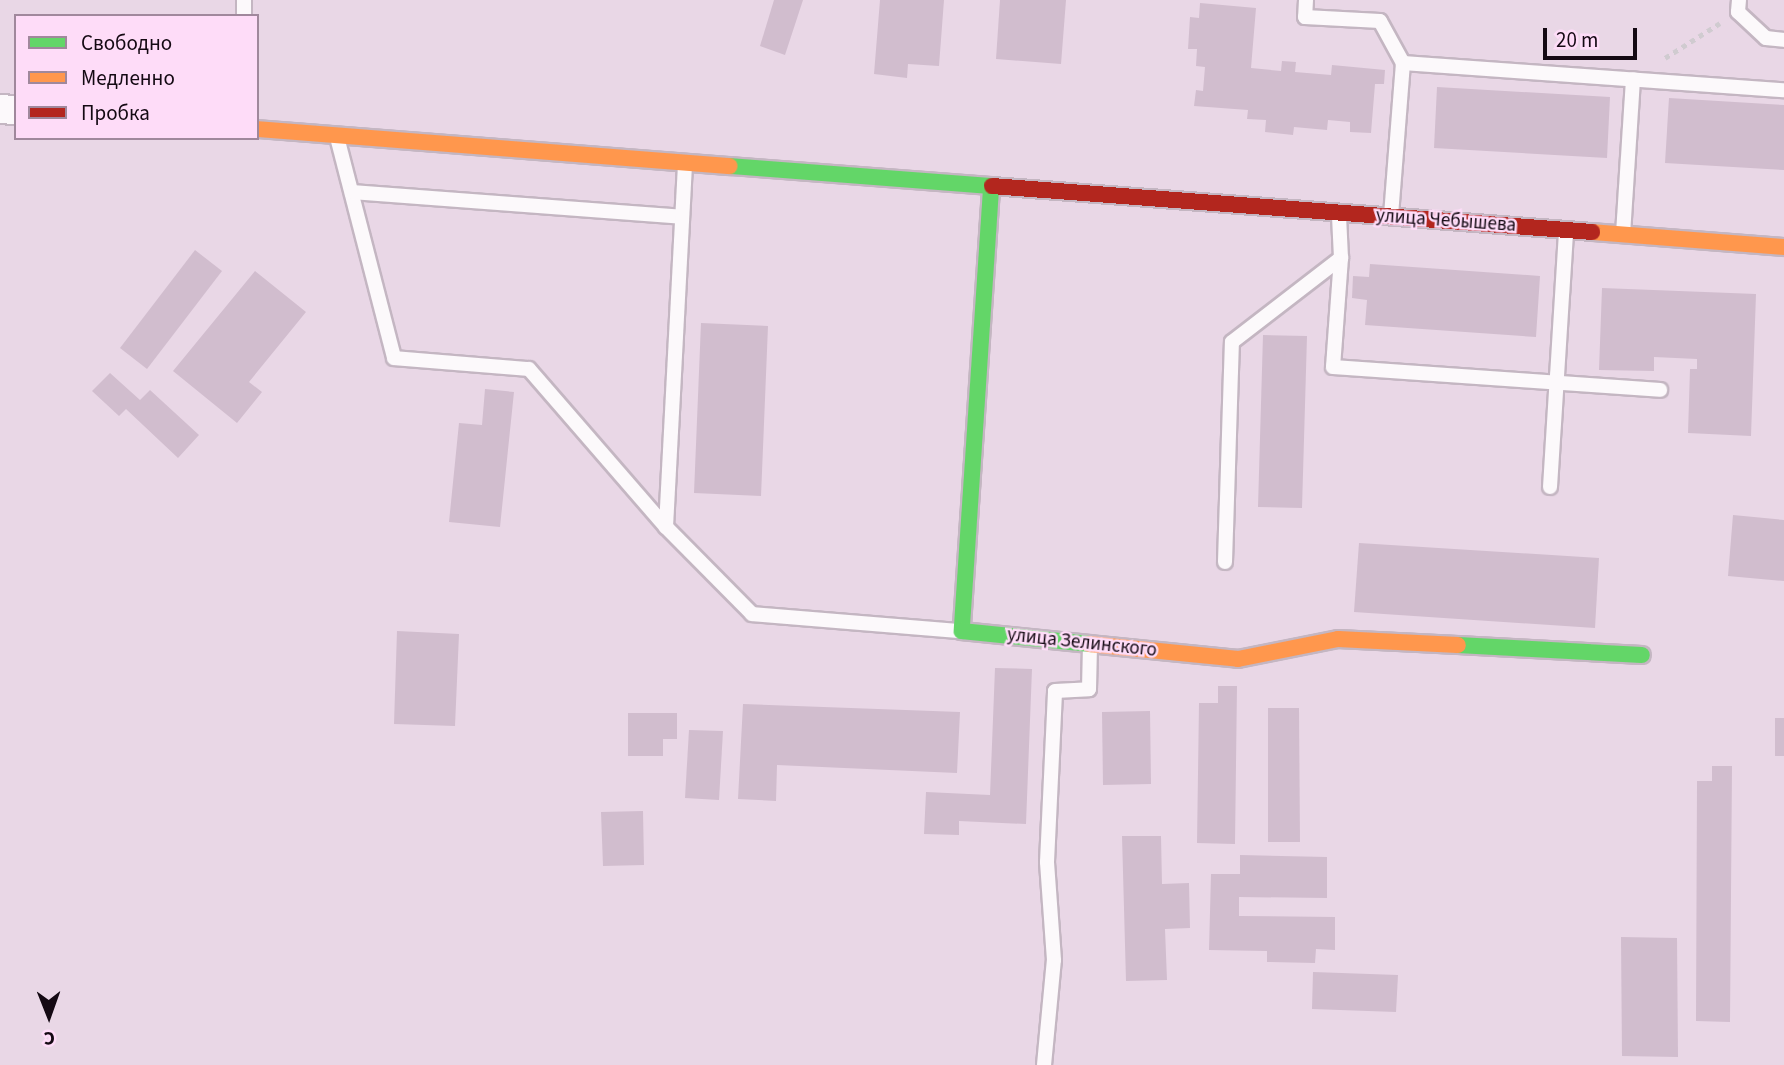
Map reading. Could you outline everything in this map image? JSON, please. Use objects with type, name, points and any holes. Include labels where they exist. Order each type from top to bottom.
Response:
[{"type":"street","name":"улица Чебышева","points":[[259,129],[991,189],[1784,247]]},
{"type":"street","points":[[962,631],[991,189]]},
{"type":"street","name":"улица Зелинского","points":[[962,631],[1238,659],[1338,639],[1642,655]]},
{"type":"lane","points":[[1306,0],[1305,17],[1380,20],[1404,63],[1391,218]]},
{"type":"lane","points":[[1739,6],[1766,38],[1784,40]]},
{"type":"lane","points":[[1404,63],[1784,90]]},
{"type":"lane","points":[[1623,235],[1633,79]]},
{"type":"lane","points":[[336,135],[394,358],[529,369],[666,527],[752,614],[962,631]]},
{"type":"lane","points":[[666,527],[685,162]]},
{"type":"lane","points":[[352,192],[681,217]]},
{"type":"lane","points":[[1339,214],[1341,258],[1333,368],[1660,390]]},
{"type":"lane","points":[[1550,487],[1566,230]]},
{"type":"lane","points":[[1225,562],[1232,342],[1341,258]]},
{"type":"lane","points":[[1044,1065],[1054,960],[1048,862],[1055,691],[1089,689],[1090,644]]},
{"type":"path","points":[[1633,79],[1739,6]]},
{"type":"building","points":[[774,0],[803,0],[785,55],[760,46]]},
{"type":"building","points":[[880,0],[944,0],[939,66],[908,64],[907,78],[874,74]]},
{"type":"building","points":[[1000,0],[1066,0],[1061,64],[996,59]]},
{"type":"building","points":[[1200,3],[1256,8],[1251,68],[1281,71],[1282,61],[1296,62],[1295,72],[1331,75],[1332,65],[1385,70],[1384,84],[1375,84],[1371,133],[1350,132],[1350,122],[1328,120],[1327,130],[1294,127],[1293,135],[1265,132],[1266,120],[1247,119],[1248,110],[1194,106],[1196,90],[1203,91],[1205,67],[1196,66],[1197,49],[1188,49],[1190,17],[1199,18]]},
{"type":"building","points":[[1437,87],[1610,97],[1607,158],[1434,148]]},
{"type":"building","points":[[1669,98],[1784,105],[1784,170],[1665,163]]},
{"type":"building","points":[[195,250],[222,271],[147,369],[120,348]]},
{"type":"building","points":[[1370,264],[1540,276],[1536,337],[1365,325],[1367,300],[1352,298],[1353,276],[1369,277]]},
{"type":"building","points":[[255,271],[306,312],[249,382],[262,392],[237,423],[173,371]]},
{"type":"building","points":[[1602,288],[1756,294],[1751,436],[1688,433],[1690,369],[1697,369],[1697,359],[1654,357],[1654,371],[1599,370]]},
{"type":"building","points":[[701,323],[768,326],[761,496],[694,493]]},
{"type":"building","points":[[1263,335],[1307,336],[1302,508],[1258,507]]},
{"type":"building","points":[[110,373],[140,400],[150,390],[199,435],[178,458],[126,409],[119,416],[92,391]]},
{"type":"building","points":[[485,389],[514,392],[500,527],[449,522],[459,423],[482,425]]},
{"type":"building","points":[[1733,515],[1784,520],[1784,581],[1728,576]]},
{"type":"building","points":[[1359,543],[1599,558],[1595,628],[1354,612]]},
{"type":"building","points":[[397,631],[459,634],[455,726],[394,724]]},
{"type":"building","points":[[995,668],[1032,669],[1026,824],[959,821],[959,835],[924,834],[926,792],[990,795]]},
{"type":"building","points":[[1218,686],[1237,686],[1235,844],[1197,843],[1199,703],[1218,703]]},
{"type":"building","points":[[743,704],[960,712],[957,773],[777,765],[776,801],[738,799]]},
{"type":"building","points":[[1268,708],[1299,708],[1300,842],[1268,842]]},
{"type":"building","points":[[1150,711],[1151,784],[1103,785],[1102,712]]},
{"type":"building","points":[[628,713],[677,713],[677,739],[663,739],[663,756],[628,756]]},
{"type":"building","points":[[1775,718],[1784,718],[1784,756],[1775,756]]},
{"type":"building","points":[[689,730],[723,731],[719,800],[685,798]]},
{"type":"building","points":[[1712,766],[1732,766],[1730,1022],[1696,1021],[1697,781],[1712,781]]},
{"type":"building","points":[[643,811],[644,865],[603,866],[601,812]]},
{"type":"building","points":[[1122,836],[1161,836],[1162,884],[1189,883],[1190,928],[1165,929],[1167,980],[1126,981]]},
{"type":"building","points":[[1240,855],[1327,857],[1327,898],[1239,897],[1239,916],[1335,917],[1335,950],[1316,949],[1315,963],[1267,962],[1267,951],[1209,950],[1211,874],[1240,874]]},
{"type":"building","points":[[1621,937],[1677,938],[1678,1057],[1622,1056]]},
{"type":"building","points":[[1313,972],[1398,975],[1396,1012],[1312,1009]]},
{"type":"traffic: fast","points":[[730,166],[992,186]]},
{"type":"traffic: fast","points":[[991,189],[962,631],[1089,644]]},
{"type":"traffic: fast","points":[[1458,645],[1642,655]]},
{"type":"traffic: slow","points":[[259,129],[730,166]]},
{"type":"traffic: slow","points":[[1592,232],[1784,247]]},
{"type":"traffic: slow","points":[[1089,644],[1238,659],[1338,639],[1458,645]]},
{"type":"traffic: jam","points":[[992,186],[1592,232]]}]
